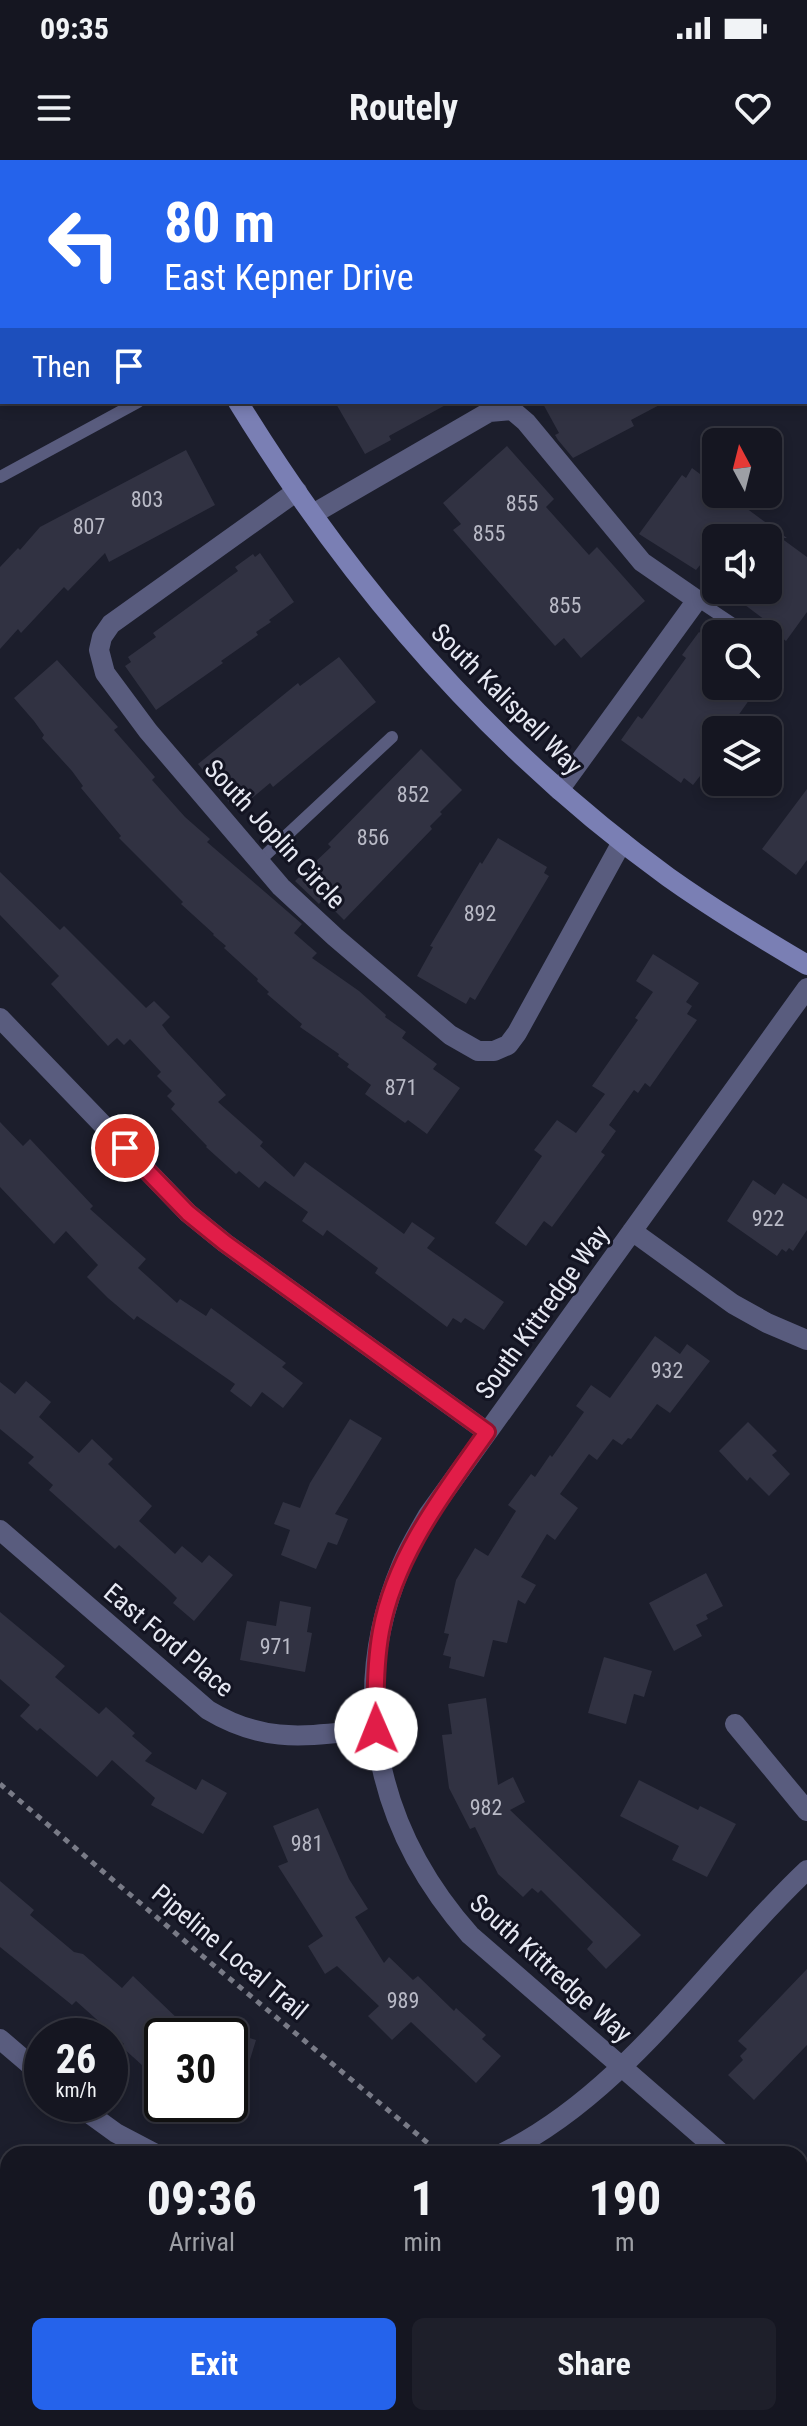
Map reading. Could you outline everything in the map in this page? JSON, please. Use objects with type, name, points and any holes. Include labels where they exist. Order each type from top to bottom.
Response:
[{"type":"street","name":"South Kalispell Way","points":[[239,404],[273,459],[377,600],[429,662],[485,721],[559,790],[622,842],[722,913],[807,965]]},
{"type":"street","points":[[313,514],[489,412],[511,406],[642,562],[697,600],[559,790]]},
{"type":"street","name":"South Joplin Circle","points":[[297,491],[111,624],[102,637],[99,650],[105,673],[148,731],[258,862],[335,937],[450,1035],[478,1051],[494,1051],[508,1045],[517,1033],[622,842]]},
{"type":"street","name":"South Kittredge Way","points":[[713,2146],[470,1935],[446,1908],[417,1864],[401,1832],[384,1782],[376,1729],[375,1683],[381,1630],[403,1563],[428,1515],[807,988]]},
{"type":"street","points":[[0,1018],[188,1213],[487,1432]]},
{"type":"street","name":"South Kittredge Way","points":[[632,1231],[733,1304],[807,1340]]},
{"type":"street","name":"East Ford Place","points":[[0,1530],[208,1710],[232,1724],[264,1735],[291,1737],[376,1729]]},
{"type":"street","points":[[735,1724],[807,1811]]},
{"type":"street","points":[[515,2146],[573,2109],[621,2067],[807,1870]]},
{"type":"street","points":[[0,2039],[24,2060]]},
{"type":"street","points":[[101,2122],[141,2146]]},
{"type":"lane","points":[[0,477],[134,404]]},
{"type":"lane","points":[[697,600],[727,620]]},
{"type":"lane","points":[[258,862],[392,737]]},
{"type":"path","name":"Pipeline Local Trail","points":[[0,1784],[431,2146]]},
{"type":"building","points":[[336,404],[447,404],[389,436],[391,440],[365,454]]},
{"type":"building","points":[[543,404],[661,404],[631,420],[634,426],[573,458],[555,435],[559,433]]},
{"type":"building","points":[[507,446],[554,499],[546,507],[589,555],[597,547],[645,601],[581,658],[564,638],[555,646],[453,530],[461,524],[443,503]]},
{"type":"building","points":[[186,450],[215,505],[109,562],[105,553],[68,591],[64,587],[21,633],[18,629],[0,649],[0,567],[40,527]]},
{"type":"building","points":[[692,468],[702,476],[702,508],[746,508],[768,524],[702,524],[702,565],[696,570],[639,534],[682,475],[686,478]]},
{"type":"building","points":[[782,539],[807,557],[807,612],[786,641],[782,638],[782,620],[765,620],[744,604],[782,604]]},
{"type":"building","points":[[260,553],[294,602],[269,620],[271,622],[256,632],[258,635],[221,661],[223,663],[156,710],[125,666],[131,662],[128,657],[156,637],[153,633],[238,571],[235,567],[253,554],[255,557]]},
{"type":"building","points":[[699,632],[702,634],[702,700],[749,700],[738,716],[702,716],[702,773],[693,785],[684,778],[681,783],[621,740],[638,716],[642,719],[686,658],[682,655]]},
{"type":"building","points":[[339,657],[376,702],[273,787],[270,783],[244,805],[240,801],[233,807],[198,764],[298,683],[300,686]]},
{"type":"building","points":[[57,660],[118,727],[114,730],[155,777],[152,780],[185,817],[210,839],[207,842],[302,924],[294,933],[317,953],[312,958],[359,991],[385,1017],[406,1032],[402,1038],[437,1064],[433,1069],[460,1088],[427,1134],[408,1120],[405,1123],[365,1094],[371,1085],[347,1067],[349,1064],[339,1054],[300,1027],[302,1024],[267,994],[269,992],[258,979],[224,948],[226,946],[181,904],[183,902],[119,838],[121,836],[14,698]]},
{"type":"building","points":[[421,749],[462,790],[440,812],[442,814],[430,826],[432,829],[344,920],[323,899],[319,904],[295,881],[331,847],[328,844]]},
{"type":"building","points":[[807,789],[807,860],[796,875],[762,849]]},
{"type":"building","points":[[498,838],[547,867],[544,873],[549,876],[475,1000],[470,997],[466,1004],[417,976],[433,947],[430,946],[480,862],[482,864]]},
{"type":"building","points":[[0,872],[60,930],[64,926],[146,1008],[154,1001],[170,1017],[162,1025],[226,1095],[218,1102],[263,1142],[260,1146],[294,1177],[305,1162],[404,1234],[412,1222],[435,1238],[427,1248],[504,1302],[484,1330],[465,1318],[461,1323],[453,1318],[447,1327],[375,1273],[378,1268],[327,1230],[323,1236],[302,1221],[308,1212],[265,1181],[259,1188],[239,1171],[236,1174],[206,1147],[171,1109],[175,1104],[167,1096],[172,1091],[157,1076],[161,1072],[130,1039],[124,1045],[117,1038],[108,1046],[51,984],[59,976],[0,915]]},
{"type":"building","points":[[653,954],[699,983],[686,1002],[692,1006],[687,1014],[697,1020],[650,1087],[645,1083],[638,1093],[634,1090],[609,1125],[616,1131],[601,1152],[605,1155],[552,1227],[544,1221],[526,1246],[495,1223],[542,1156],[534,1150],[557,1120],[576,1133],[605,1094],[592,1086],[638,1020],[635,1018],[653,992],[636,981]]},
{"type":"building","points":[[0,1122],[23,1146],[30,1139],[93,1206],[90,1209],[146,1259],[138,1268],[177,1303],[180,1299],[206,1316],[211,1308],[286,1363],[282,1367],[303,1383],[283,1408],[262,1392],[251,1407],[230,1391],[235,1384],[137,1316],[134,1320],[108,1298],[87,1277],[98,1265],[66,1231],[54,1244],[0,1187]]},
{"type":"building","points":[[753,1180],[775,1195],[783,1183],[807,1199],[807,1230],[793,1251],[782,1249],[777,1256],[727,1221]]},
{"type":"building","points":[[655,1336],[680,1354],[687,1344],[710,1361],[670,1413],[657,1404],[631,1439],[628,1438],[622,1445],[613,1439],[597,1460],[589,1454],[560,1494],[578,1508],[555,1540],[547,1534],[521,1577],[536,1585],[525,1604],[518,1600],[507,1643],[493,1640],[484,1677],[449,1668],[451,1657],[443,1655],[449,1634],[444,1633],[456,1580],[475,1548],[488,1556],[516,1511],[508,1505],[531,1474],[535,1477],[550,1455],[552,1457],[584,1412],[576,1406],[591,1385],[610,1398]]},
{"type":"building","points":[[26,1381],[51,1402],[39,1417],[79,1453],[92,1439],[113,1459],[108,1464],[152,1506],[139,1521],[175,1554],[182,1546],[202,1563],[209,1555],[233,1575],[194,1621],[173,1603],[177,1598],[168,1589],[119,1545],[115,1549],[49,1490],[53,1485],[28,1463],[34,1457],[0,1429],[0,1382],[15,1394]]},
{"type":"building","points":[[350,1419],[382,1438],[335,1514],[348,1519],[337,1545],[328,1542],[316,1569],[281,1555],[290,1530],[274,1524],[283,1502],[300,1508],[310,1483]]},
{"type":"building","points":[[748,1422],[777,1451],[772,1455],[790,1474],[769,1496],[750,1477],[747,1481],[719,1451]]},
{"type":"building","points":[[706,1573],[723,1606],[706,1615],[708,1619],[696,1625],[702,1636],[674,1651],[649,1603]]},
{"type":"building","points":[[280,1601],[311,1607],[307,1632],[312,1633],[305,1672],[240,1660],[247,1621],[276,1626]]},
{"type":"building","points":[[0,1612],[65,1666],[55,1677],[99,1714],[106,1707],[135,1733],[132,1736],[152,1753],[145,1761],[196,1790],[202,1779],[227,1793],[203,1834],[151,1805],[155,1798],[112,1760],[97,1777],[40,1728],[37,1731],[20,1716],[30,1705],[0,1679]]},
{"type":"building","points":[[604,1657],[652,1671],[644,1697],[634,1694],[626,1724],[588,1713]]},
{"type":"building","points":[[486,1698],[498,1785],[513,1777],[525,1802],[510,1810],[641,1935],[606,1969],[587,1949],[593,1942],[541,1890],[538,1893],[532,1888],[523,1897],[498,1874],[475,1827],[470,1829],[449,1788],[442,1735],[452,1734],[448,1704]]},
{"type":"building","points":[[639,1780],[698,1810],[700,1806],[736,1824],[707,1877],[672,1860],[679,1846],[620,1816]]},
{"type":"building","points":[[318,1808],[349,1879],[368,1909],[355,1917],[384,1963],[389,1957],[413,1980],[418,1976],[454,2011],[456,2008],[486,2035],[482,2039],[501,2056],[476,2083],[411,2022],[392,2040],[368,2016],[379,2006],[337,1966],[325,1974],[308,1946],[323,1936],[278,1866],[288,1862],[273,1826]]},
{"type":"building","points":[[0,1881],[34,1910],[30,1915],[74,1952],[83,1954],[122,1988],[133,1976],[177,2018],[144,2018],[143,2066],[128,2052],[128,2018],[95,2018],[76,2001],[72,2005],[0,1947]]},
{"type":"building","points":[[807,1969],[807,2045],[754,2100],[728,2075],[743,2060],[740,2056],[747,2049],[738,2041]]},
{"type":"building","points":[[248,2038],[256,2040],[248,2066]]},
{"type":"route","points":[[125,1148],[188,1213],[225,1243],[487,1432],[428,1515],[403,1563],[381,1630],[375,1683],[376,1729]]}]
